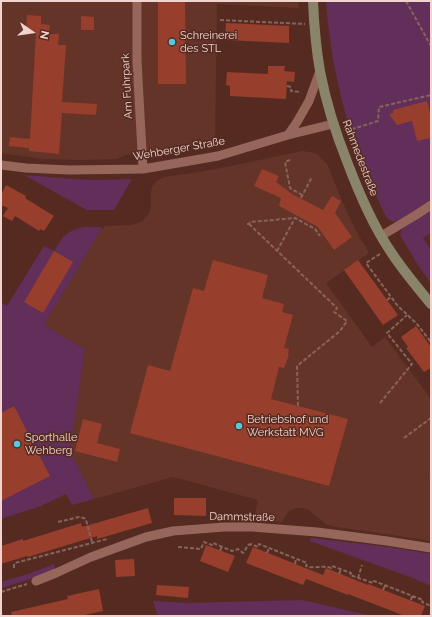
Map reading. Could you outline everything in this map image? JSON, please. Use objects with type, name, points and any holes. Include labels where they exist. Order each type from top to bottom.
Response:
[{"type":"main road","name":"Rahmedestraße","points":[[313,1],[314,25],[320,71],[333,124],[354,180],[368,212],[381,236],[396,259],[431,304]]},
{"type":"street","name":"Am Fuhrpark","points":[[137,1],[137,61],[143,170]]},
{"type":"street","points":[[288,136],[307,105],[320,71]]},
{"type":"street","name":"Wehberger Straße","points":[[1,165],[69,170],[143,170],[218,156],[333,124]]},
{"type":"street","points":[[381,236],[416,216],[431,205]]},
{"type":"street","name":"Dammstraße","points":[[36,582],[91,557],[146,537],[173,531],[224,527],[249,527],[317,532],[431,548]]},
{"type":"path","points":[[406,1],[431,46]]},
{"type":"path","points":[[220,20],[272,24],[299,24]]},
{"type":"path","points":[[287,86],[291,87],[291,91],[300,92]]},
{"type":"path","points":[[350,130],[378,121],[379,107],[431,96]]},
{"type":"path","points":[[290,160],[285,162],[290,188],[302,195]]},
{"type":"path","points":[[301,198],[312,177]]},
{"type":"path","points":[[277,250],[295,218]]},
{"type":"path","points":[[298,406],[297,366],[340,332],[347,321],[334,312],[336,308],[277,250],[248,224],[250,222],[295,218],[315,229],[320,236]]},
{"type":"path","points":[[372,260],[366,263],[397,305],[417,324],[424,335],[431,342]]},
{"type":"path","points":[[367,272],[371,270]]},
{"type":"path","points":[[387,300],[391,297]]},
{"type":"path","points":[[380,403],[412,364],[387,333],[408,315]]},
{"type":"path","points":[[404,438],[431,418]]},
{"type":"path","points":[[15,563],[92,542],[86,520],[84,518],[79,517],[58,522]]},
{"type":"path","points":[[179,548],[201,549],[204,542],[212,545],[213,543],[232,551],[238,550],[243,553],[249,544],[248,540]]},
{"type":"path","points":[[73,543],[74,547]]},
{"type":"path","points":[[249,544],[258,547],[259,544],[307,563],[306,566],[325,566],[331,568],[332,566],[341,569],[351,573],[350,575],[373,583],[374,581],[423,600],[422,602],[431,606]]},
{"type":"path","points":[[220,551],[222,546]]},
{"type":"path","points":[[267,553],[269,548]]},
{"type":"path","points":[[43,552],[44,556]]},
{"type":"path","points":[[295,564],[296,559]]},
{"type":"path","points":[[14,560],[14,568]]},
{"type":"path","points":[[358,578],[362,565]]},
{"type":"path","points":[[339,574],[341,569]]},
{"type":"path","points":[[1,592],[36,582]]},
{"type":"path","points":[[383,590],[385,586]]},
{"type":"path","points":[[410,600],[412,596]]},
{"type":"shaded area","points":[[1,1],[298,1],[299,8],[217,4],[215,140],[202,145],[201,144],[169,153],[160,151],[125,155],[117,159],[81,160],[44,159],[1,153]]},
{"type":"shaded area","points":[[326,1],[431,1],[431,199],[418,209],[393,222],[386,217],[365,172],[350,130],[333,60]]},
{"type":"shaded area","points":[[303,151],[318,155],[327,164],[355,229],[369,253],[326,283],[372,347],[385,337],[431,399],[431,541],[336,527],[326,524],[307,509],[301,508],[295,508],[288,512],[282,522],[254,520],[258,500],[173,477],[94,499],[69,451],[85,349],[43,325],[102,228],[103,229],[105,226],[133,225],[143,221],[151,209],[152,187],[157,181],[164,177],[221,168]]},
{"type":"shaded area","points":[[24,175],[97,180],[132,179],[114,210],[87,210]]},
{"type":"shaded area","points":[[431,210],[431,233],[423,238],[431,250],[431,284],[400,235],[402,229]]},
{"type":"shaded area","points":[[85,227],[102,228],[44,325],[85,349],[70,451],[94,499],[72,505],[66,494],[41,506],[1,519],[1,302],[7,306],[44,246],[54,251],[66,234]]},
{"type":"shaded area","points":[[311,538],[389,547],[431,554],[431,586],[413,578],[310,541]]},
{"type":"shaded area","points":[[54,564],[55,569],[50,573],[1,588],[1,582]]},
{"type":"shaded area","points":[[302,600],[372,616],[158,616],[153,601],[188,603]]},
{"type":"building","name":"Schreinerei des STL","points":[[158,1],[185,1],[186,84],[158,84]]},
{"type":"building","points":[[27,15],[41,16],[41,24],[50,25],[49,34],[59,34],[58,45],[66,45],[62,102],[97,104],[96,115],[62,113],[59,154],[29,151],[29,148],[9,146],[10,137],[30,139],[36,33],[26,33]]},
{"type":"building","points":[[81,16],[94,17],[94,30],[81,30]]},
{"type":"building","points":[[226,23],[289,26],[289,43],[225,40]]},
{"type":"building","points":[[268,66],[285,66],[284,71],[295,72],[294,82],[287,81],[286,99],[230,96],[230,86],[226,85],[227,72],[268,74]]},
{"type":"building","points":[[427,101],[431,117],[431,138],[417,141],[412,121],[397,125],[389,114],[393,113],[393,110]]},
{"type":"building","points":[[262,169],[279,176],[276,182],[292,194],[323,210],[332,196],[341,201],[335,213],[352,237],[334,250],[318,227],[279,206],[281,198],[254,186]]},
{"type":"building","points":[[6,185],[26,196],[25,198],[54,216],[44,231],[40,229],[39,231],[15,216],[12,221],[3,216],[8,208],[1,205],[1,195]]},
{"type":"building","points":[[54,251],[73,262],[43,313],[24,302]]},
{"type":"building","points":[[213,260],[268,275],[262,298],[284,304],[282,312],[293,315],[284,348],[289,349],[289,355],[284,368],[279,367],[271,399],[348,419],[329,486],[130,433],[148,365],[170,371],[193,288],[204,291]]},
{"type":"building","points":[[358,260],[398,315],[383,325],[344,270]]},
{"type":"building","points":[[416,326],[431,347],[431,368],[424,372],[406,348],[408,347],[401,337]]},
{"type":"building","name":"Sporthalle Wehberg","points":[[14,406],[50,476],[1,501],[1,413]]},
{"type":"building","points":[[83,419],[102,424],[97,443],[120,449],[117,462],[75,451]]},
{"type":"building","points":[[174,498],[206,498],[206,516],[174,515]]},
{"type":"building","points":[[148,508],[152,523],[97,539],[97,536],[1,564],[1,546],[23,539],[23,541],[81,523],[82,527]]},
{"type":"building","points":[[206,545],[235,556],[228,572],[200,561]]},
{"type":"building","points":[[253,547],[323,575],[326,568],[425,606],[421,616],[405,616],[306,579],[303,585],[246,563]]},
{"type":"building","points":[[134,559],[135,576],[116,577],[115,560]]},
{"type":"building","points":[[157,585],[189,587],[188,598],[156,595]]},
{"type":"building","points":[[99,589],[103,611],[80,616],[12,616],[11,612],[68,599],[67,596]]},
{"type":"place","name":"Schreinerei des STL","points":[[172,42]]},
{"type":"place","name":"Betriebshof und Werkstatt MVG","points":[[239,426]]},
{"type":"place","name":"Sporthalle Wehberg","points":[[17,444]]}]
